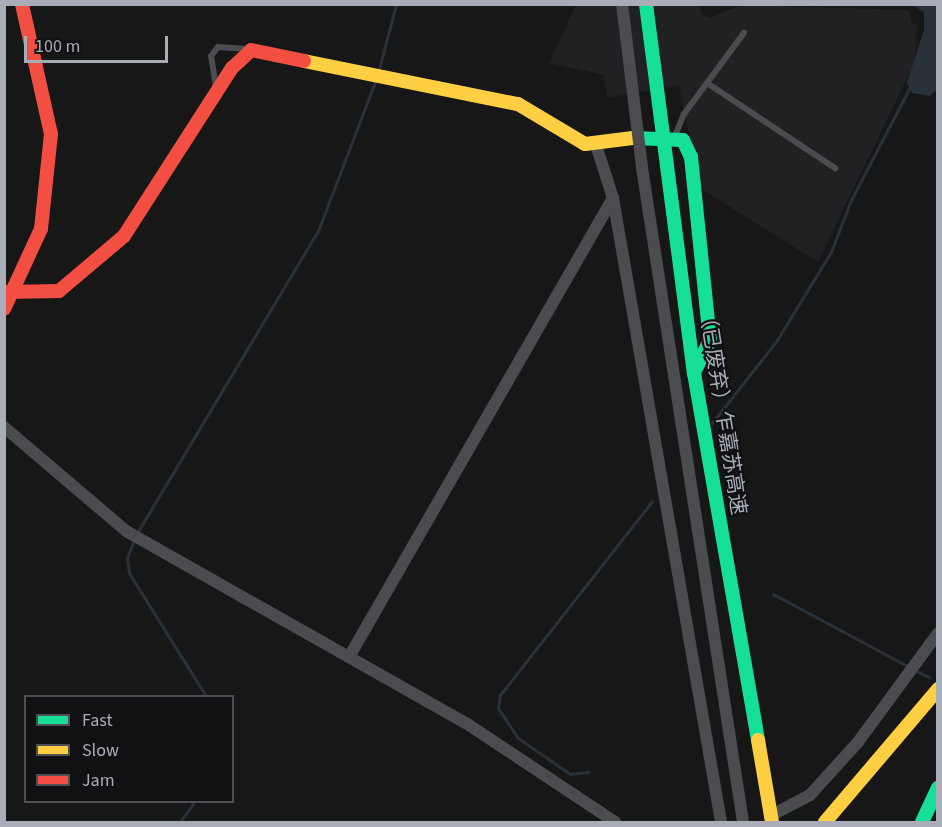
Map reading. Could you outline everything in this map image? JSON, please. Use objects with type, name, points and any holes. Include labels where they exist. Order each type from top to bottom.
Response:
[{"type":"main road","points":[[4,309],[7,294],[41,228],[51,134],[22,4]]},
{"type":"main road","name":"（已废弃）乍嘉苏高速","points":[[646,4],[694,373],[771,819]]},
{"type":"main road","points":[[7,294],[59,291],[124,236],[218,90],[251,50],[518,105],[572,138],[596,146],[675,136],[691,157],[709,323],[707,352],[694,373]]},
{"type":"main road","points":[[825,822],[938,689]]},
{"type":"main road","points":[[922,822],[938,787]]},
{"type":"street","name":"（已废弃）乍嘉苏高速","points":[[622,4],[642,168],[742,822]]},
{"type":"street","points":[[596,146],[613,198],[721,822]]},
{"type":"street","points":[[349,657],[613,198]]},
{"type":"street","points":[[4,427],[126,531],[466,723],[615,822]]},
{"type":"street","points":[[771,819],[810,795],[863,736],[905,675],[938,633]]},
{"type":"lane","points":[[675,136],[707,83],[744,33]]},
{"type":"lane","points":[[218,90],[211,56],[218,47],[228,43],[251,50]]},
{"type":"lane","points":[[707,83],[835,168]]},
{"type":"shaded area","points":[[576,5],[699,5],[702,15],[710,18],[742,5],[909,10],[912,24],[917,24],[915,62],[818,262],[700,188],[679,85],[607,98],[604,75],[549,63]]},
{"type":"shaded area","points":[[913,5],[937,5],[937,89],[930,96],[912,93],[907,83],[924,30],[924,12]]},
{"type":"waterway","points":[[379,69],[396,4]]},
{"type":"waterway","points":[[137,533],[318,231],[375,82]]},
{"type":"waterway","points":[[712,423],[777,340],[831,252],[851,200],[911,85]]},
{"type":"waterway","points":[[588,772],[570,774],[518,738],[498,708],[500,695],[652,501]]},
{"type":"waterway","points":[[134,539],[127,558],[129,573],[205,695]]},
{"type":"waterway","points":[[773,594],[909,667]]},
{"type":"waterway","points":[[914,670],[929,677]]},
{"type":"waterway","points":[[180,822],[193,803]]},
{"type":"traffic: fast","points":[[646,4],[667,166]]},
{"type":"traffic: fast","points":[[633,138],[683,140],[691,157],[710,340],[694,373]]},
{"type":"traffic: fast","points":[[667,166],[694,373],[758,740]]},
{"type":"traffic: fast","points":[[922,822],[938,787]]},
{"type":"traffic: slow","points":[[304,61],[518,104],[585,144],[633,138]]},
{"type":"traffic: slow","points":[[825,822],[938,689]]},
{"type":"traffic: slow","points":[[758,740],[772,822]]},
{"type":"traffic: jam","points":[[4,309],[41,229],[51,134],[22,4]]},
{"type":"traffic: jam","points":[[4,292],[59,291],[124,236],[232,68],[251,50],[304,61]]}]
